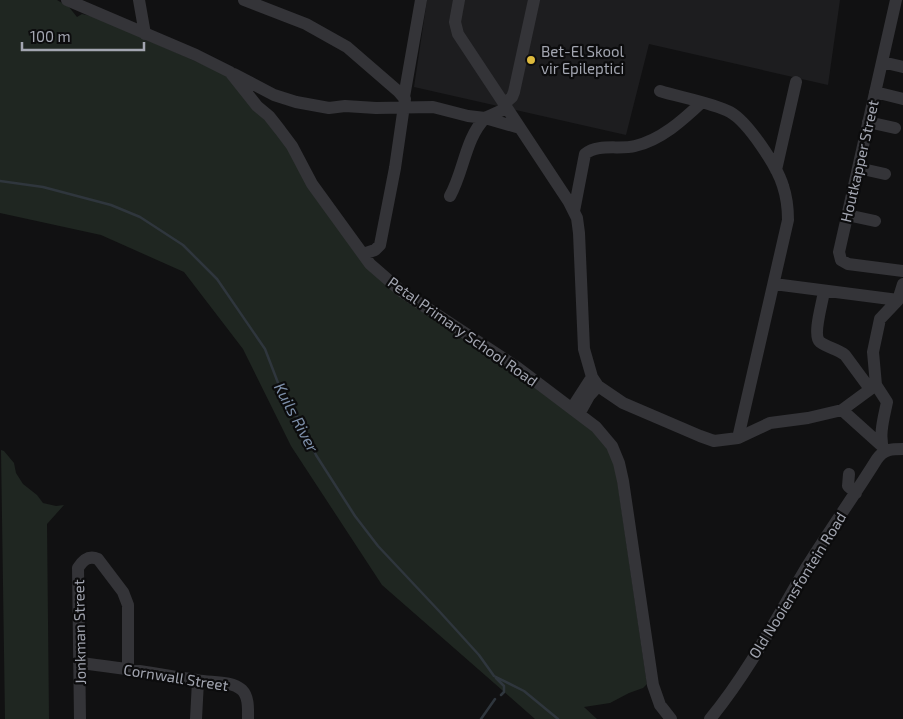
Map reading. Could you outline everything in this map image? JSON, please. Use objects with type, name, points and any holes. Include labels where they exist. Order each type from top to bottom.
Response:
[{"type":"street","name":"Petal Primary School Road","points":[[67,0],[196,55],[230,72],[292,146],[312,184],[370,264],[401,291],[537,381],[596,427],[608,439],[619,463],[623,481],[653,685],[660,705],[671,719]]},
{"type":"street","points":[[139,0],[145,34]]},
{"type":"street","points":[[244,0],[306,24],[347,48],[404,102]]},
{"type":"street","points":[[363,254],[375,250],[380,245],[395,168],[420,0]]},
{"type":"street","points":[[459,0],[455,22],[458,34],[574,211],[579,233],[584,349],[595,381],[623,403],[714,441],[738,438],[770,423],[808,418],[842,410],[873,387]]},
{"type":"street","points":[[450,196],[456,186],[478,125],[485,118],[506,106],[512,97],[534,0]]},
{"type":"street","name":"Houtkapper Street","points":[[896,0],[898,17],[882,62],[838,252],[843,262],[848,264],[903,271]]},
{"type":"street","points":[[882,62],[903,67]]},
{"type":"street","points":[[230,72],[269,93],[303,104],[329,108],[345,106],[376,108],[404,102],[485,118],[520,128]]},
{"type":"street","points":[[776,170],[796,82]]},
{"type":"street","points":[[660,91],[725,110],[738,117],[750,131],[776,170],[783,185],[788,206],[788,220],[738,438]]},
{"type":"street","points":[[875,92],[903,99]]},
{"type":"street","points":[[574,211],[585,154],[588,151],[636,146],[678,124],[701,103]]},
{"type":"street","points":[[868,122],[895,128]]},
{"type":"street","points":[[858,168],[885,174]]},
{"type":"street","points":[[847,215],[875,221]]},
{"type":"street","points":[[774,284],[898,300]]},
{"type":"street","points":[[873,387],[873,352],[880,319],[898,300],[903,284]]},
{"type":"street","points":[[824,291],[817,329],[818,339],[821,343],[845,355],[887,402],[882,430],[883,449]]},
{"type":"street","points":[[575,411],[595,381]]},
{"type":"street","points":[[842,410],[883,449],[903,449]]},
{"type":"street","name":"Old Nooiensfontein Road","points":[[710,719],[740,679],[828,532],[856,493],[883,449]]},
{"type":"street","points":[[849,474],[848,486],[856,493]]},
{"type":"street","name":"Jonkman Street","points":[[80,719],[78,568],[86,558],[95,558],[101,563],[124,592],[128,601],[128,668]]},
{"type":"street","name":"Cornwall Street","points":[[79,663],[128,668],[198,681],[234,685],[241,689],[247,698],[248,719]]},
{"type":"street","points":[[196,719],[198,681]]},
{"type":"shaded area","points":[[0,0],[57,0],[69,7],[77,17],[82,14],[95,17],[227,75],[270,121],[361,255],[451,328],[595,432],[614,458],[647,684],[643,688],[610,703],[584,707],[597,719],[535,719],[382,585],[291,446],[243,349],[184,272],[101,235],[0,213]]},
{"type":"shaded area","name":"Bet-El Skool vir Epileptici","points":[[427,0],[840,0],[828,85],[649,44],[626,135],[414,87]]},
{"type":"shaded area","points":[[1,450],[14,463],[16,473],[23,484],[37,495],[43,503],[56,506],[64,505],[47,524],[49,719],[5,719]]},
{"type":"waterway","name":"Kuils River","points":[[0,181],[43,187],[111,205],[140,217],[183,245],[217,279],[265,349],[280,388],[316,455],[355,516],[378,546],[479,655],[494,676],[524,691],[558,719]]},
{"type":"waterway","points":[[496,678],[504,686],[504,692],[501,695]]},
{"type":"waterway","points":[[481,719],[495,699]]},
{"type":"place","name":"Bet-El Skool vir Epileptici","points":[[531,60]]}]
